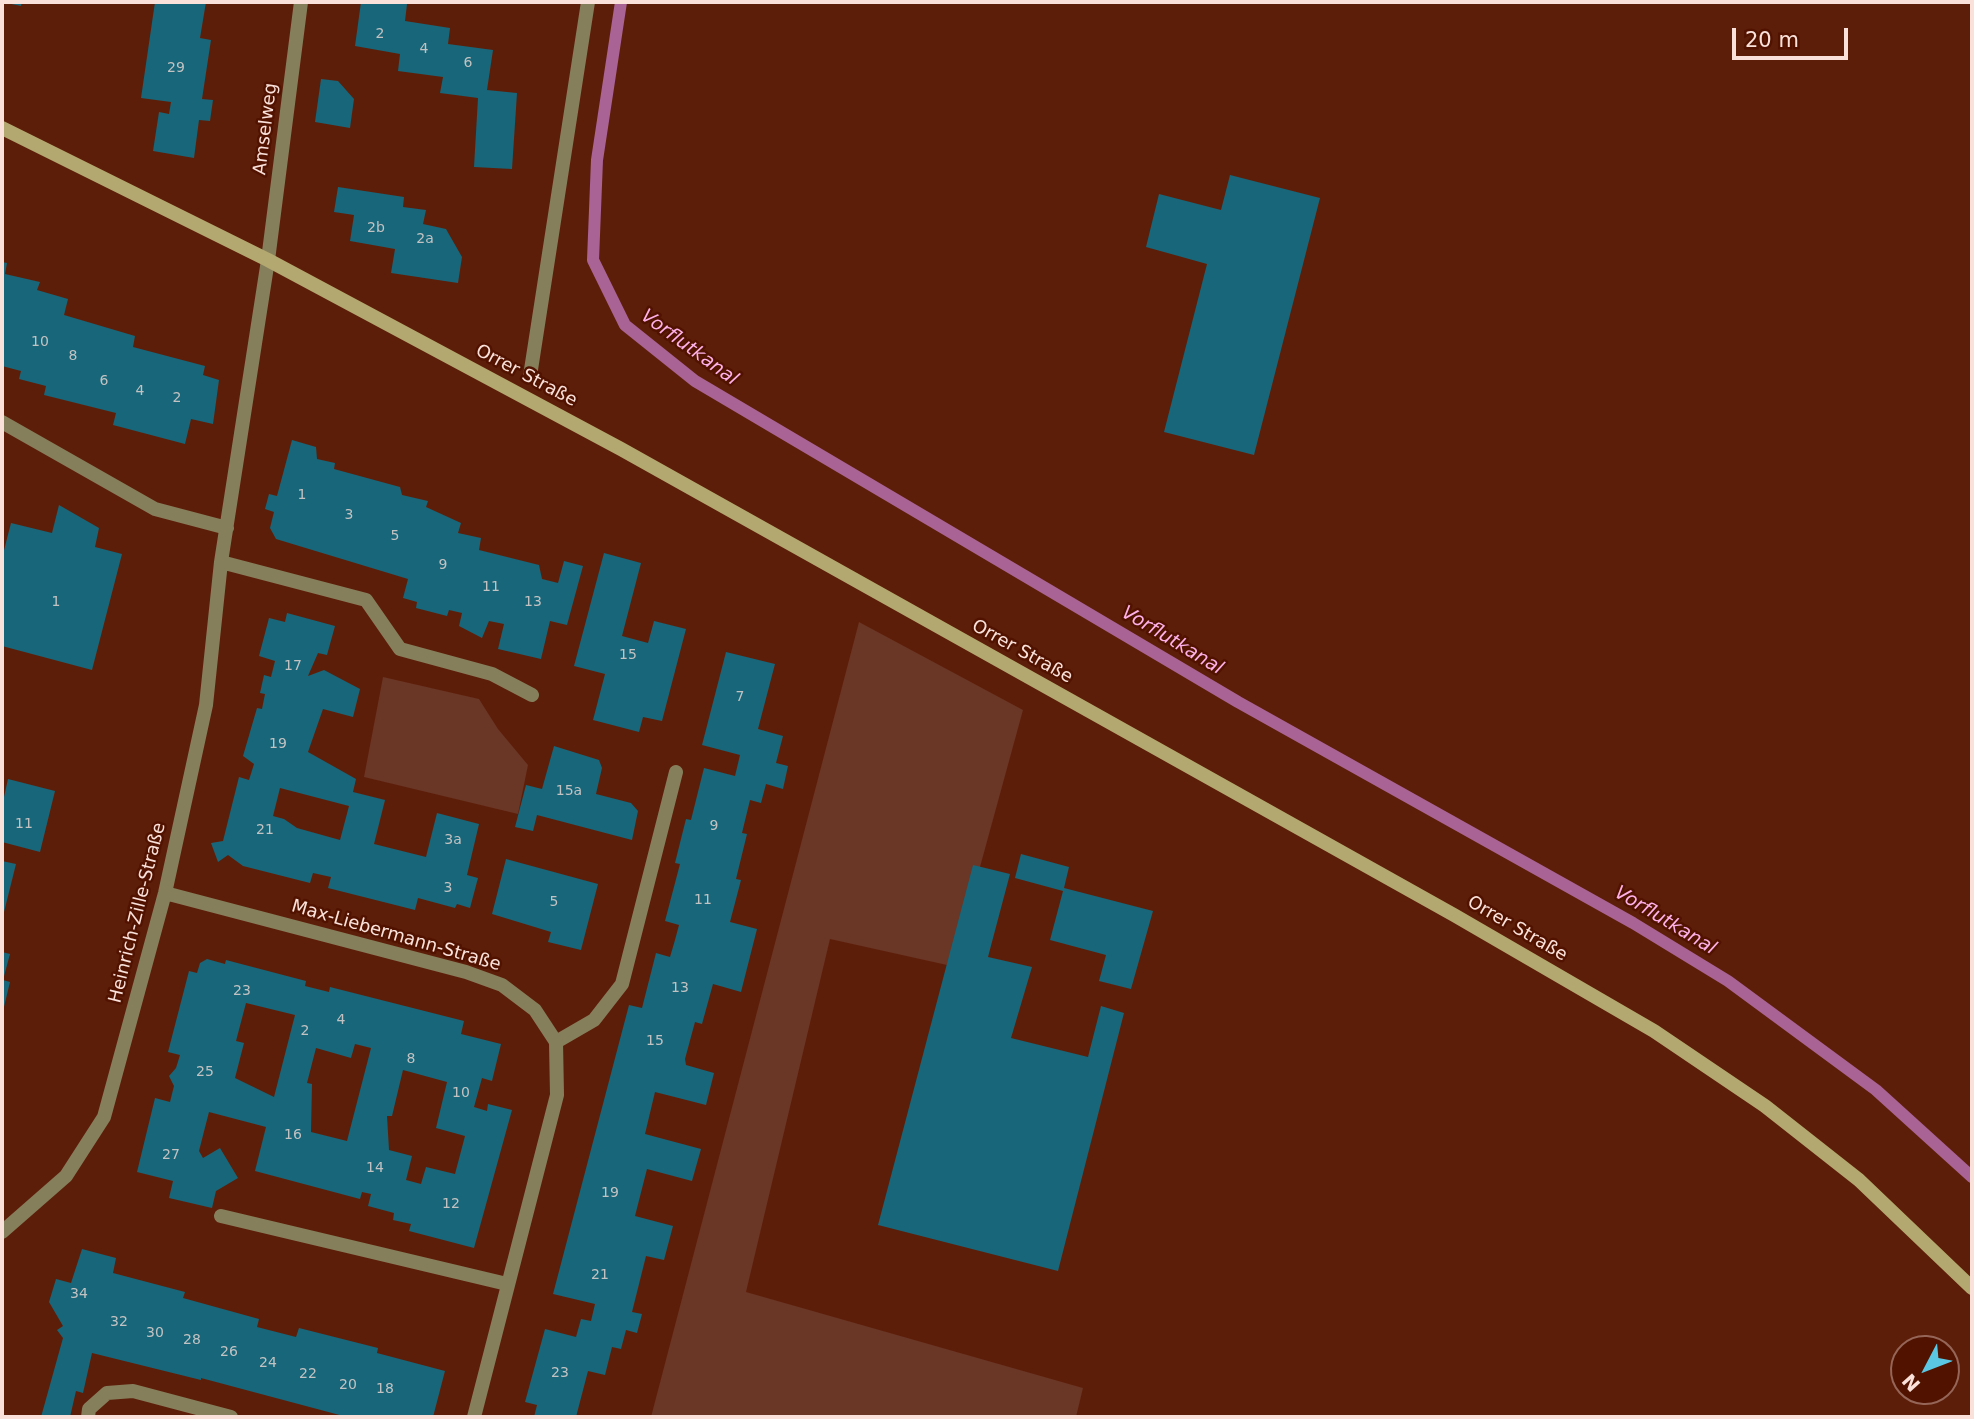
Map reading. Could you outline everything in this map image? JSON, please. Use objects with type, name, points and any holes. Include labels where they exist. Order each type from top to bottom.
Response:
[{"type":"main road","name":"Orrer Straße","points":[[2,128],[268,260],[634,456],[1454,915],[1654,1031],[1765,1106],[1859,1180],[1972,1288]]},
{"type":"street","name":"Amselweg","points":[[268,260],[301,2]]},
{"type":"street","points":[[530,376],[588,2]]},
{"type":"street","name":"Heinrich-Zille-Straße","points":[[2,1232],[66,1176],[104,1117],[165,893],[206,705],[221,562],[268,260]]},
{"type":"street","points":[[2,422],[155,509],[227,528]]},
{"type":"street","points":[[221,562],[366,600],[400,649],[492,674],[532,695]]},
{"type":"street","points":[[474,1417],[557,1095],[556,1042],[594,1020],[622,984],[676,772]]},
{"type":"street","name":"Max-Liebermann-Straße","points":[[165,893],[466,972],[502,985],[534,1010],[556,1042]]},
{"type":"street","points":[[221,1216],[507,1284]]},
{"type":"street","points":[[88,1417],[89,1409],[107,1393],[133,1391],[231,1417]]},
{"type":"shaded area","points":[[859,622],[1023,710],[980,867],[947,965],[830,939],[746,1292],[1083,1388],[1076,1417],[651,1417]]},
{"type":"shaded area","points":[[383,677],[479,699],[498,729],[528,765],[518,814],[364,777]]},
{"type":"building","points":[[2,2],[22,2],[21,6]]},
{"type":"building","points":[[155,2],[206,2],[200,38],[211,40],[202,99],[213,100],[210,121],[199,120],[194,158],[153,151],[159,112],[169,114],[171,102],[141,98]]},
{"type":"building","points":[[361,2],[407,4],[405,21],[450,28],[448,44],[493,50],[487,90],[517,93],[512,169],[474,167],[478,98],[440,93],[443,77],[398,71],[400,54],[355,46]]},
{"type":"building","points":[[321,79],[338,81],[354,99],[350,128],[315,122]]},
{"type":"building","points":[[1230,175],[1320,198],[1254,455],[1164,432],[1207,264],[1146,247],[1159,194],[1221,210]]},
{"type":"building","points":[[338,187],[404,197],[403,207],[426,210],[423,224],[446,229],[462,257],[458,283],[391,273],[395,249],[350,241],[354,215],[334,212]]},
{"type":"building","points":[[2,262],[7,263],[5,274],[40,282],[37,290],[68,299],[64,315],[135,336],[133,347],[205,366],[203,375],[219,380],[213,424],[191,419],[185,444],[113,425],[116,413],[44,395],[46,386],[19,379],[21,371],[2,366]]},
{"type":"building","points":[[292,440],[316,447],[317,459],[335,463],[334,469],[400,487],[402,495],[428,501],[426,507],[461,523],[458,533],[481,538],[479,550],[539,565],[542,579],[558,583],[564,561],[583,566],[567,625],[550,621],[541,659],[498,649],[504,624],[489,621],[482,638],[459,626],[462,613],[449,610],[447,616],[416,608],[417,602],[403,598],[408,579],[276,539],[270,528],[274,512],[265,509],[269,494],[277,496]]},
{"type":"building","points":[[59,505],[99,528],[95,547],[122,554],[92,670],[2,646],[2,558],[11,523],[52,533]]},
{"type":"building","points":[[604,553],[641,563],[622,636],[648,643],[654,621],[686,629],[662,721],[643,717],[639,732],[593,720],[605,674],[574,666]]},
{"type":"building","points":[[287,613],[335,626],[327,655],[318,653],[308,676],[324,670],[360,689],[353,717],[323,709],[308,752],[356,779],[353,792],[385,800],[374,844],[426,857],[437,813],[479,824],[467,875],[478,878],[470,908],[457,904],[455,908],[418,898],[415,910],[328,888],[331,877],[313,873],[310,883],[243,866],[228,855],[218,862],[211,843],[223,841],[239,777],[249,780],[254,764],[243,756],[257,708],[262,709],[265,694],[260,693],[264,675],[271,677],[275,661],[259,656],[269,618],[285,622]],"holes":[[[280,788],[349,806],[340,840],[297,828],[284,819],[273,816]]]},
{"type":"building","points":[[726,652],[775,664],[758,729],[783,736],[776,763],[788,766],[783,789],[766,784],[761,803],[750,800],[742,833],[747,834],[736,879],[741,880],[730,922],[757,929],[741,992],[713,984],[702,1024],[695,1022],[685,1059],[686,1065],[714,1073],[706,1105],[655,1092],[645,1134],[701,1149],[692,1181],[647,1169],[635,1216],[673,1226],[664,1260],[646,1256],[632,1312],[642,1314],[637,1333],[626,1330],[621,1349],[612,1347],[605,1375],[588,1371],[576,1417],[534,1417],[537,1405],[525,1402],[545,1329],[576,1337],[581,1319],[591,1321],[595,1304],[553,1294],[629,1005],[642,1008],[656,953],[670,957],[675,940],[679,925],[665,921],[680,864],[675,863],[686,819],[691,820],[704,768],[735,776],[740,755],[702,745]]},
{"type":"building","points":[[554,746],[599,760],[602,768],[596,794],[631,803],[638,811],[632,840],[537,815],[533,831],[515,827],[526,785],[542,789]]},
{"type":"building","points":[[8,779],[55,791],[40,852],[2,842],[2,806]]},
{"type":"building","points":[[1021,854],[1069,867],[1064,888],[1153,911],[1131,989],[1099,981],[1106,955],[1050,940],[1063,891],[1015,878]]},
{"type":"building","points":[[506,859],[598,884],[581,950],[548,942],[551,932],[492,914]]},
{"type":"building","points":[[2,861],[16,864],[3,916],[2,915]]},
{"type":"building","points":[[973,865],[1010,874],[988,957],[1032,967],[1011,1038],[1088,1057],[1101,1006],[1124,1013],[1058,1271],[878,1225]]},
{"type":"building","points":[[2,952],[10,954],[3,980],[10,982],[3,1011]]},
{"type":"building","points":[[207,959],[225,964],[226,960],[306,981],[305,986],[329,992],[330,987],[464,1021],[461,1034],[501,1044],[492,1081],[482,1078],[474,1107],[487,1111],[488,1104],[512,1110],[474,1248],[409,1231],[411,1224],[393,1220],[394,1213],[368,1206],[371,1194],[362,1192],[360,1199],[255,1171],[266,1127],[209,1112],[199,1151],[203,1158],[220,1148],[238,1178],[216,1191],[212,1208],[169,1198],[173,1181],[137,1172],[155,1098],[170,1102],[174,1086],[169,1076],[176,1068],[180,1055],[168,1052],[189,971],[197,973],[200,963]],"holes":[[[246,1003],[295,1015],[274,1097],[235,1078],[244,1043],[236,1041]],[[355,1044],[371,1048],[347,1141],[311,1132],[312,1084],[307,1083],[316,1048],[351,1058]],[[403,1070],[447,1082],[436,1128],[465,1136],[455,1174],[426,1167],[421,1184],[406,1180],[412,1156],[389,1150],[387,1116],[392,1116]]]},
{"type":"building","points":[[82,1249],[116,1258],[113,1273],[185,1292],[183,1298],[259,1319],[257,1327],[296,1337],[299,1328],[378,1348],[377,1353],[445,1371],[433,1417],[347,1417],[201,1378],[92,1353],[83,1393],[76,1391],[70,1417],[41,1417],[63,1338],[57,1330],[63,1326],[49,1302],[56,1279],[71,1283]]},
{"type":"waterway","name":"Vorflutkanal","points":[[621,2],[597,160],[593,260],[625,325],[695,381],[1238,702],[1633,923],[1728,981],[1876,1090],[1972,1177]]}]
